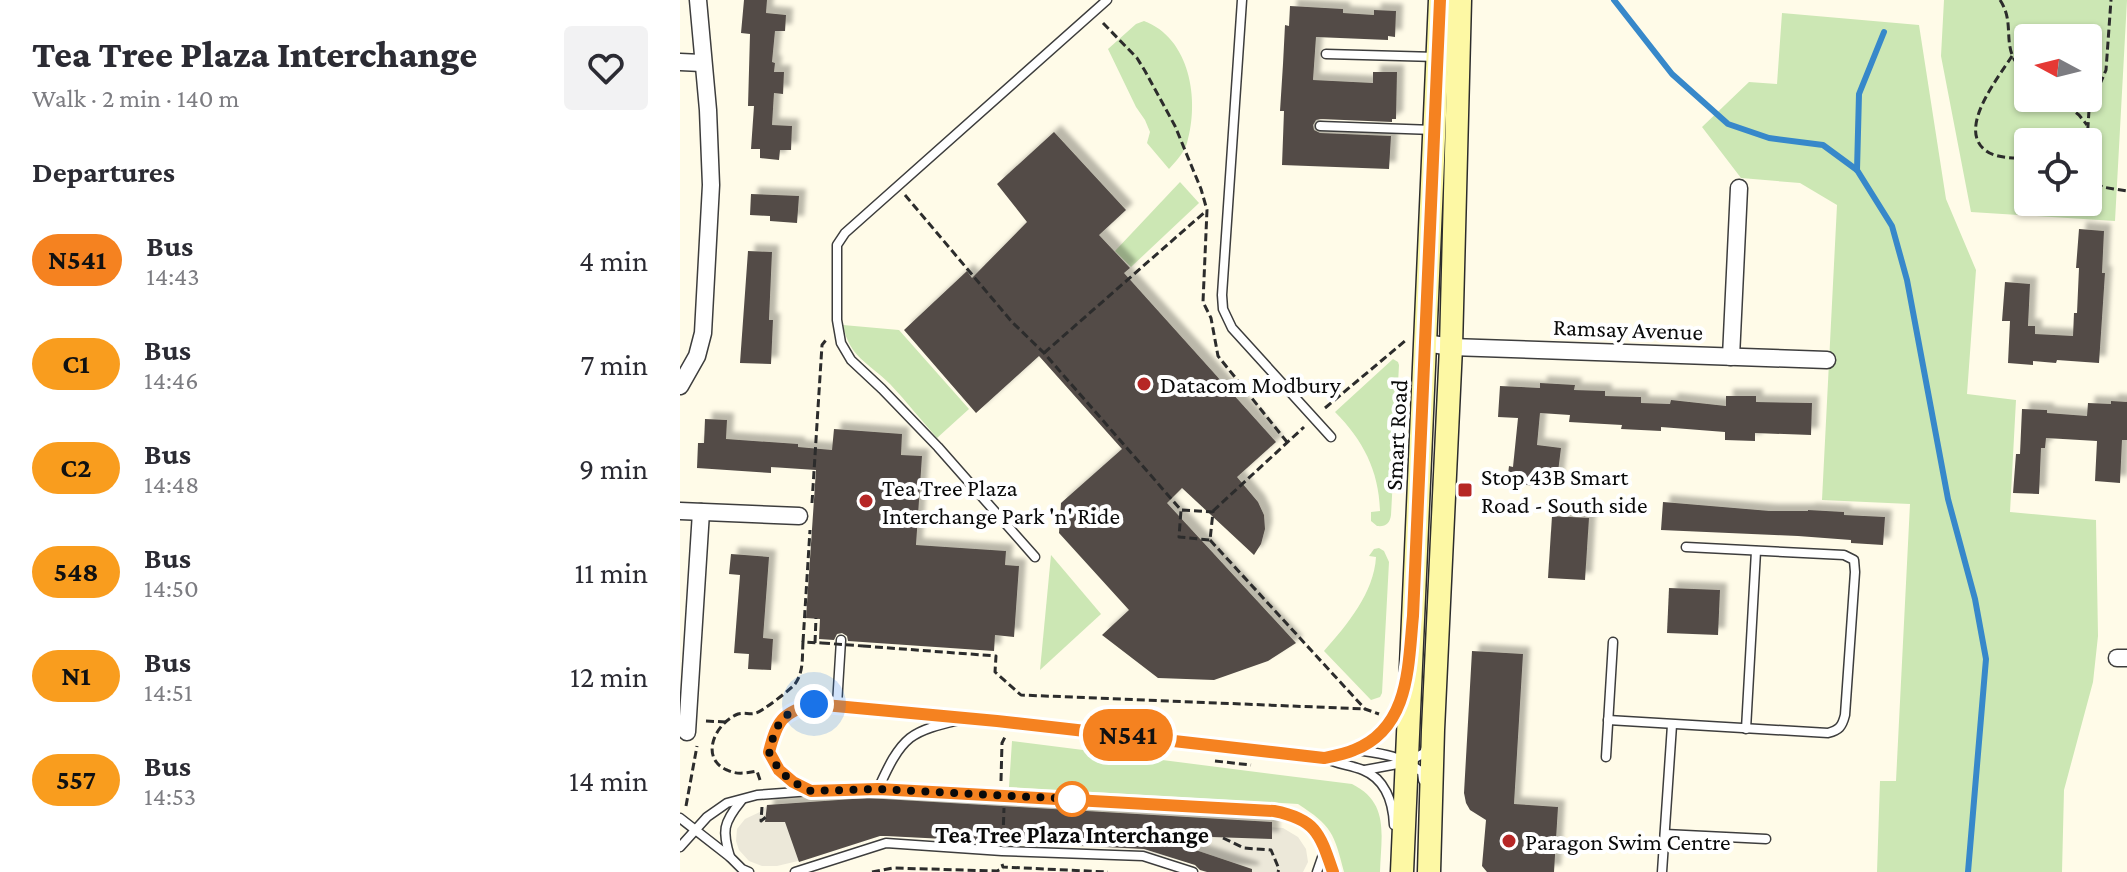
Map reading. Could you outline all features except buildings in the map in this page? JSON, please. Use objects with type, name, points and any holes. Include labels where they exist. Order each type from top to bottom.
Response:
[{"type":"main road","name":"Smart Road","points":[[1399,872],[1408,762],[1440,0]]},
{"type":"main road","points":[[1430,862],[1451,347],[1460,0]]},
{"type":"street","points":[[680,386],[697,356],[703,333],[711,185],[698,0]]},
{"type":"street","points":[[680,62],[702,63]]},
{"type":"street","points":[[1731,357],[1739,188]]},
{"type":"street","name":"Ramsay Avenue","points":[[1426,343],[1451,347],[1827,360]]},
{"type":"street","points":[[680,511],[805,516]]},
{"type":"street","points":[[692,738],[701,512]]},
{"type":"lane","points":[[1035,557],[938,447],[851,360],[841,343],[838,329],[837,245],[845,233],[1107,0]]},
{"type":"lane","points":[[1242,0],[1223,309],[1232,328],[1331,437]]},
{"type":"lane","points":[[1326,54],[1438,57]]},
{"type":"lane","points":[[1320,126],[1435,130]]},
{"type":"lane","points":[[1608,720],[1828,733],[1843,726],[1854,560],[1844,555],[1686,547]]},
{"type":"lane","points":[[1746,729],[1756,551]]},
{"type":"lane","points":[[1356,750],[1382,731],[1397,712],[1406,687],[1413,616]]},
{"type":"lane","points":[[837,705],[841,640]]},
{"type":"lane","points":[[1606,757],[1613,642]]},
{"type":"lane","points":[[811,791],[779,770],[769,752],[774,731],[783,718],[799,708],[814,704],[1324,758],[1365,770],[1384,785],[1393,809],[1399,872]]},
{"type":"lane","points":[[878,789],[893,759],[909,739],[938,725],[968,718]]},
{"type":"lane","points":[[1662,872],[1672,725]]},
{"type":"lane","points":[[1365,770],[1408,762],[1424,753],[1433,730]]},
{"type":"lane","points":[[1324,758],[1356,750],[1391,754],[1422,772],[1428,805],[1430,862]]},
{"type":"lane","points":[[680,847],[707,817],[727,803],[757,795],[878,789],[1274,811],[1296,815],[1315,830],[1333,872]]},
{"type":"lane","points":[[730,857],[724,835],[730,814],[742,800]]},
{"type":"lane","points":[[680,818],[749,872]]},
{"type":"lane","points":[[1665,834],[1766,839]]},
{"type":"lane","points":[[795,872],[886,843],[1143,856],[1193,872]]},
{"type":"lane","points":[[1317,872],[1325,848]]},
{"type":"path","points":[[2000,0],[2010,23],[2014,61]]},
{"type":"path","points":[[2087,126],[2089,110],[2106,70],[2111,0]]},
{"type":"path","points":[[1093,12],[1137,58],[1175,126],[1207,210],[1203,302],[1211,318],[1218,356],[1287,442]]},
{"type":"path","points":[[2012,56],[1984,100],[1976,131],[1977,140],[1986,151],[2014,158]]},
{"type":"path","points":[[2075,112],[2087,126]]},
{"type":"path","points":[[897,186],[1012,322],[1044,353],[1181,510],[1213,512],[1210,540]]},
{"type":"path","points":[[2102,187],[2127,191]]},
{"type":"path","points":[[1044,353],[1207,210]]},
{"type":"path","points":[[812,501],[822,345],[838,329]]},
{"type":"path","points":[[1181,510],[1179,537],[1210,540],[1365,709]]},
{"type":"path","points":[[762,788],[757,771],[743,774],[720,767],[712,755],[711,745],[716,732],[737,714],[755,714],[794,686],[801,674],[805,516]]},
{"type":"path","points":[[815,643],[816,618]]},
{"type":"path","points":[[803,642],[996,656],[995,672],[1021,695],[1365,709],[1384,716]]},
{"type":"path","points":[[684,809],[688,802],[692,738]]},
{"type":"path","points":[[1223,838],[1244,848],[1271,850],[1278,872]]},
{"type":"path","points":[[872,872],[893,868],[997,871],[1003,867]]},
{"type":"green space","points":[[1944,0],[2127,0],[2115,221],[2035,216],[2102,216],[2102,128],[2014,128],[2014,215],[1971,212],[1941,56]]},
{"type":"green space","points":[[1782,13],[1919,25],[1946,199],[1976,270],[1967,394],[2016,400],[2010,512],[2096,520],[2098,636],[2093,682],[2064,790],[2062,872],[1877,872],[1880,781],[1896,781],[1910,504],[1822,500],[1837,205],[1800,183],[1741,178],[1702,127],[1749,82],[1777,84]]},
{"type":"green space","points":[[1144,21],[1160,29],[1172,41],[1188,72],[1191,126],[1182,154],[1169,169],[1147,143],[1150,132],[1108,49],[1136,24]]},
{"type":"green space","points":[[1180,182],[1199,203],[1131,267],[1115,251]]},
{"type":"green space","points":[[843,325],[899,330],[969,409],[937,438],[890,384],[855,352]]},
{"type":"green space","points":[[1393,359],[1399,365],[1391,515],[1387,524],[1377,526],[1371,521],[1371,512],[1380,511],[1373,469],[1354,434],[1335,412]]},
{"type":"green space","points":[[1379,548],[1389,562],[1382,693],[1371,700],[1324,651],[1365,596],[1376,557],[1369,556]]},
{"type":"green space","points":[[1051,555],[1101,614],[1040,670]]},
{"type":"green space","points":[[1012,741],[1352,784],[1373,801],[1378,810],[1382,833],[1380,872],[1344,872],[1330,832],[1318,818],[1298,804],[1009,787]]},
{"type":"shaded area","points":[[860,801],[1283,828],[1298,837],[1306,849],[1308,862],[1303,872],[1225,872],[1140,850],[876,835],[777,866],[762,866],[749,861],[739,850],[737,829],[745,819],[767,805]]},
{"type":"waterway","points":[[1614,0],[1672,74],[1728,124],[1769,138],[1823,145],[1857,170],[1892,226],[1907,280],[1948,499],[1975,599],[1986,659],[1968,872]]},
{"type":"waterway","points":[[1857,170],[1859,94],[1884,32]]},
{"type":"bus line","name":"N541","points":[[1333,872],[1315,830],[1296,815],[1274,811],[878,789],[811,791],[779,770],[769,752],[774,731],[783,718],[799,708],[814,704],[1324,758],[1356,750],[1382,731],[1397,712],[1406,687],[1413,616],[1440,0]]},
{"type":"place","name":"Datacom Modbury","points":[[1144,384]]},
{"type":"place","name":"Stop 43B Smart Road - South side","points":[[1465,490]]},
{"type":"place","name":"Tea Tree Plaza Interchange Park 'n' Ride","points":[[866,501]]},
{"type":"place","name":"Tea Tree Plaza Interchange","points":[[1072,799]]},
{"type":"place","name":"Paragon Swim Centre","points":[[1509,841]]},
{"type":"route","points":[[814,704],[799,708],[783,718],[774,731],[769,752],[779,770],[811,791],[878,789],[1072,799]]}]
